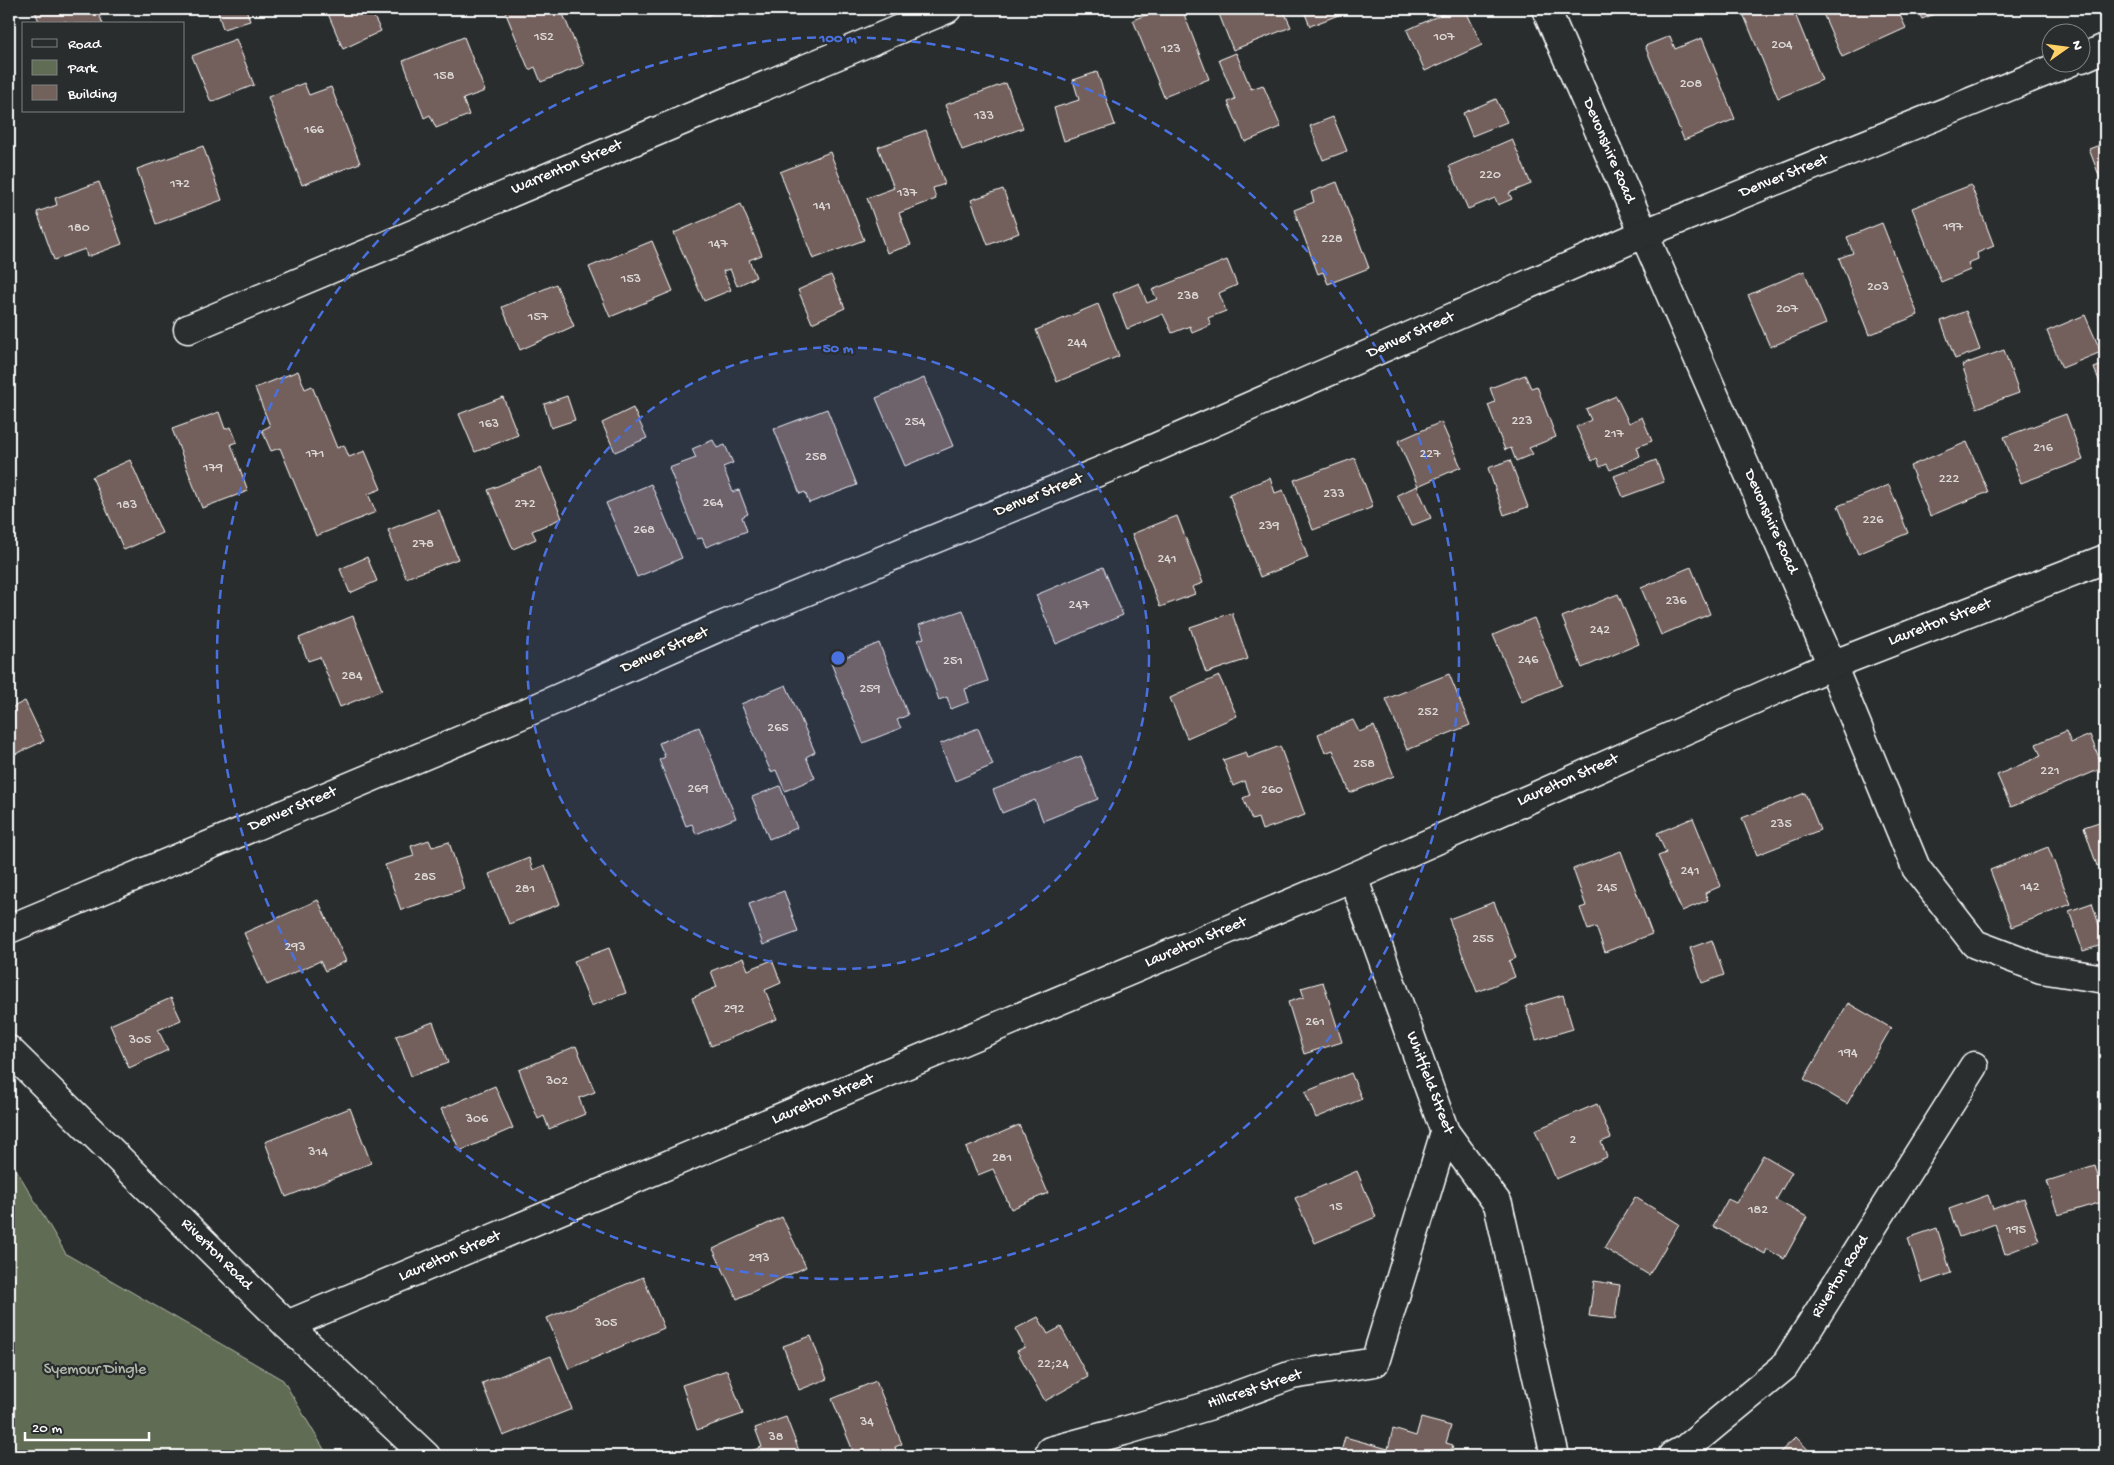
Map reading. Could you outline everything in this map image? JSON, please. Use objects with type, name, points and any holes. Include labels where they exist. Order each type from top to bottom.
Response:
[{"type":"street","name":"Warrenton Street","points":[[188,328],[946,9]]},
{"type":"street","name":"Devonshire Road","points":[[1546,9],[1832,665],[1916,868],[1975,944],[2041,969],[2105,979]]},
{"type":"street","points":[[2092,54],[2105,48]]},
{"type":"street","name":"Denver Street","points":[[9,930],[514,717],[720,627],[1125,461],[1643,234],[2045,72]]},
{"type":"street","name":"Laurelton Street","points":[[287,1325],[1353,876],[1832,665],[2105,559]]},
{"type":"street","name":"Whitfield Street","points":[[1353,876],[1445,1132],[1498,1204],[1555,1456]]},
{"type":"street","name":"Riverton Road","points":[[9,1050],[287,1325],[426,1456]]},
{"type":"street","name":"Riverton Road","points":[[1672,1456],[1685,1449],[1784,1368],[1974,1066]]},
{"type":"street","name":"Hillcrest Street","points":[[1050,1451],[1208,1406],[1292,1375],[1376,1362],[1445,1132]]},
{"type":"green space","name":"Syemour Dingle","points":[[9,1157],[66,1254],[283,1380],[328,1456],[9,1456]]},
{"type":"building","points":[[34,9],[97,9],[102,22],[66,21],[39,22]]},
{"type":"building","points":[[217,9],[246,9],[250,21],[223,29]]},
{"type":"building","points":[[326,9],[370,9],[381,31],[343,49]]},
{"type":"building","points":[[504,9],[561,9],[584,65],[541,82],[535,67],[529,70]]},
{"type":"building","points":[[700,9],[718,9],[719,11],[703,17]]},
{"type":"building","points":[[1161,9],[1182,9],[1209,79],[1164,97],[1133,20]]},
{"type":"building","points":[[1217,9],[1283,9],[1291,27],[1233,50]]},
{"type":"building","points":[[1303,9],[1354,9],[1310,26]]},
{"type":"building","points":[[1453,9],[1465,9],[1482,45],[1425,71],[1407,30]]},
{"type":"building","points":[[1747,9],[1793,9],[1822,80],[1778,98],[1742,11]]},
{"type":"building","points":[[1821,9],[1897,9],[1906,28],[1842,57]]},
{"type":"building","points":[[1917,9],[1947,9],[1922,19]]},
{"type":"building","points":[[1670,36],[1675,49],[1702,38],[1735,119],[1684,140],[1645,46]]},
{"type":"building","points":[[464,37],[485,91],[463,99],[469,115],[436,128],[430,115],[424,118],[403,61]]},
{"type":"building","points":[[236,39],[254,85],[211,102],[192,56]]},
{"type":"building","points":[[1236,53],[1251,89],[1263,85],[1281,127],[1245,142],[1228,102],[1235,99],[1219,60]]},
{"type":"building","points":[[1097,72],[1115,125],[1064,141],[1054,108],[1079,100],[1073,80]]},
{"type":"building","points":[[304,83],[309,95],[331,87],[360,163],[302,185],[268,97]]},
{"type":"building","points":[[1006,83],[1023,128],[962,150],[945,105]]},
{"type":"building","points":[[1496,99],[1507,122],[1472,136],[1463,113]]},
{"type":"building","points":[[1333,117],[1347,151],[1323,160],[1310,126]]},
{"type":"building","points":[[926,130],[945,184],[933,188],[936,199],[899,213],[911,245],[887,253],[867,198],[894,188],[878,147]]},
{"type":"building","points":[[1512,139],[1531,184],[1509,193],[1512,199],[1498,205],[1495,198],[1468,209],[1449,166]]},
{"type":"building","points":[[2105,143],[2105,191],[2089,149]]},
{"type":"building","points":[[203,146],[222,200],[156,224],[137,169]]},
{"type":"building","points":[[830,152],[864,240],[813,259],[780,172]]},
{"type":"building","points":[[99,182],[122,244],[87,257],[85,249],[54,260],[37,212],[57,205],[55,198]]},
{"type":"building","points":[[1337,182],[1369,268],[1328,284],[1323,272],[1318,274],[1294,210],[1314,202],[1311,192]]},
{"type":"building","points":[[1971,185],[1994,246],[1977,253],[1978,259],[1968,263],[1970,270],[1941,282],[1912,208]]},
{"type":"building","points":[[1003,189],[1019,233],[988,245],[971,200]]},
{"type":"building","points":[[741,204],[762,255],[749,260],[756,277],[737,286],[730,269],[723,271],[731,290],[704,301],[674,233]]},
{"type":"building","points":[[1882,223],[1918,315],[1869,335],[1839,258],[1853,253],[1847,237]]},
{"type":"building","points":[[652,241],[673,291],[610,317],[589,267]]},
{"type":"building","points":[[1227,260],[1237,285],[1219,293],[1226,311],[1208,318],[1211,325],[1192,333],[1190,326],[1172,333],[1163,314],[1127,329],[1113,294],[1139,283],[1147,303],[1157,299],[1152,290]]},
{"type":"building","points":[[1804,271],[1826,324],[1770,347],[1748,295]]},
{"type":"building","points":[[831,275],[845,308],[812,323],[798,290]]},
{"type":"building","points":[[556,284],[574,326],[520,350],[502,307]]},
{"type":"building","points":[[1098,304],[1119,356],[1057,382],[1036,330]]},
{"type":"building","points":[[1966,311],[1980,350],[1955,359],[1941,321]]},
{"type":"building","points":[[2085,315],[2101,352],[2062,368],[2047,331]]},
{"type":"building","points":[[2004,350],[2019,393],[1977,408],[1962,365]]},
{"type":"building","points":[[2105,364],[2105,395],[2094,368]]},
{"type":"building","points":[[298,371],[305,389],[312,386],[337,448],[344,445],[349,457],[365,451],[381,489],[368,494],[376,512],[316,536],[280,448],[271,451],[262,430],[270,426],[255,388]]},
{"type":"building","points":[[1525,375],[1531,388],[1537,386],[1556,437],[1529,448],[1533,454],[1516,461],[1511,448],[1505,450],[1488,405],[1495,402],[1490,388]]},
{"type":"building","points":[[924,378],[953,446],[905,466],[876,398]]},
{"type":"building","points":[[567,396],[575,420],[551,428],[544,404]]},
{"type":"building","points":[[1616,396],[1629,423],[1642,417],[1652,441],[1637,447],[1640,456],[1610,470],[1607,464],[1600,467],[1597,458],[1592,461],[1576,427],[1591,420],[1586,409]]},
{"type":"building","points":[[503,397],[518,435],[475,452],[459,414]]},
{"type":"building","points":[[633,408],[647,438],[615,452],[602,423]]},
{"type":"building","points":[[827,409],[857,485],[809,503],[805,492],[800,494],[774,429]]},
{"type":"building","points":[[219,412],[225,429],[231,427],[237,442],[231,444],[248,491],[202,508],[172,429]]},
{"type":"building","points":[[2066,414],[2083,460],[2021,483],[2004,437]]},
{"type":"building","points":[[1441,422],[1461,467],[1418,486],[1398,441]]},
{"type":"building","points":[[713,440],[717,448],[725,445],[733,463],[723,467],[733,492],[739,490],[748,514],[742,517],[747,531],[706,547],[702,538],[697,539],[669,468],[696,458],[692,449]]},
{"type":"building","points":[[1967,442],[1988,492],[1930,516],[1910,466]]},
{"type":"building","points":[[1355,458],[1373,507],[1313,530],[1294,480]]},
{"type":"building","points":[[130,460],[162,533],[124,550],[92,477]]},
{"type":"building","points":[[1510,460],[1528,507],[1504,515],[1488,468]]},
{"type":"building","points":[[1656,460],[1664,482],[1623,497],[1614,476]]},
{"type":"building","points":[[541,468],[562,518],[532,531],[536,539],[513,549],[488,490]]},
{"type":"building","points":[[1270,478],[1275,493],[1283,490],[1308,558],[1260,577],[1229,494]]},
{"type":"building","points":[[651,484],[682,558],[637,577],[606,503]]},
{"type":"building","points":[[1889,485],[1908,533],[1858,554],[1838,506]]},
{"type":"building","points":[[1417,486],[1431,518],[1411,526],[1397,495]]},
{"type":"building","points":[[439,510],[458,559],[406,578],[388,530]]},
{"type":"building","points":[[1177,516],[1203,583],[1192,587],[1195,594],[1160,607],[1132,534]]},
{"type":"building","points":[[367,557],[377,581],[350,593],[340,569]]},
{"type":"building","points":[[1103,567],[1123,615],[1056,644],[1036,595]]},
{"type":"building","points":[[1691,567],[1710,614],[1661,635],[1641,588]]},
{"type":"building","points":[[1618,594],[1639,644],[1582,668],[1562,617]]},
{"type":"building","points":[[963,610],[988,681],[965,689],[969,702],[951,709],[947,697],[939,700],[918,640],[924,638],[919,625]]},
{"type":"building","points":[[1232,613],[1248,659],[1206,673],[1190,627]]},
{"type":"building","points":[[353,616],[382,690],[340,707],[320,657],[308,661],[299,638]]},
{"type":"building","points":[[1534,618],[1562,685],[1522,702],[1493,635]]},
{"type":"building","points":[[879,643],[908,715],[897,720],[901,728],[863,743],[831,663]]},
{"type":"building","points":[[1449,674],[1470,725],[1407,750],[1386,699]]},
{"type":"building","points":[[1219,676],[1237,716],[1187,738],[1170,698]]},
{"type":"building","points":[[786,685],[815,752],[806,757],[815,778],[785,791],[776,770],[771,772],[741,704]]},
{"type":"building","points":[[25,701],[44,741],[9,757],[9,709]]},
{"type":"building","points":[[1353,720],[1359,732],[1374,726],[1394,776],[1350,793],[1333,750],[1325,753],[1318,734]]},
{"type":"building","points":[[699,727],[736,818],[696,834],[692,824],[686,826],[659,760],[665,757],[659,743]]},
{"type":"building","points":[[978,728],[993,765],[955,781],[940,744]]},
{"type":"building","points":[[2066,731],[2071,743],[2090,735],[2103,768],[2011,807],[1997,775],[2041,756],[2036,744]]},
{"type":"building","points":[[1280,746],[1305,815],[1262,830],[1258,818],[1252,820],[1243,798],[1250,795],[1245,781],[1233,786],[1223,760],[1246,752],[1248,758]]},
{"type":"building","points":[[1081,756],[1098,799],[1043,821],[1035,800],[1002,813],[993,790]]},
{"type":"building","points":[[780,786],[797,828],[769,839],[752,797]]},
{"type":"building","points":[[1805,793],[1820,830],[1757,855],[1742,818]]},
{"type":"building","points":[[1693,818],[1721,886],[1705,893],[1708,900],[1682,911],[1658,856],[1666,853],[1657,833]]},
{"type":"building","points":[[2105,820],[2105,864],[2097,866],[2084,827]]},
{"type":"building","points":[[429,840],[432,847],[449,842],[464,889],[401,910],[385,865],[414,856],[411,846]]},
{"type":"building","points":[[2048,847],[2071,904],[2012,927],[1990,870]]},
{"type":"building","points":[[1621,851],[1652,934],[1605,952],[1596,927],[1588,930],[1580,908],[1586,906],[1573,869]]},
{"type":"building","points":[[529,858],[533,870],[545,865],[560,904],[509,924],[489,874]]},
{"type":"building","points":[[784,891],[798,932],[763,945],[749,904]]},
{"type":"building","points":[[318,900],[346,961],[325,971],[320,961],[267,985],[244,933]]},
{"type":"building","points":[[1494,902],[1516,958],[1509,961],[1515,977],[1477,992],[1449,919]]},
{"type":"building","points":[[2092,903],[2105,944],[2083,951],[2069,911]]},
{"type":"building","points":[[1712,940],[1724,975],[1702,983],[1690,948]]},
{"type":"building","points":[[609,948],[626,993],[591,1006],[574,961]]},
{"type":"building","points":[[743,958],[748,970],[772,960],[781,983],[765,990],[777,1019],[711,1046],[692,998],[717,987],[711,971]]},
{"type":"building","points":[[1323,982],[1342,1042],[1304,1054],[1288,1002],[1304,997],[1301,988]]},
{"type":"building","points":[[1563,995],[1573,1029],[1536,1040],[1526,1006]]},
{"type":"building","points":[[171,998],[181,1020],[158,1030],[168,1050],[129,1068],[110,1025]]},
{"type":"building","points":[[1848,1003],[1891,1028],[1847,1104],[1804,1079]]},
{"type":"building","points":[[433,1022],[448,1063],[411,1076],[396,1036]]},
{"type":"building","points":[[576,1046],[595,1092],[579,1098],[585,1114],[549,1129],[544,1116],[538,1119],[519,1070]]},
{"type":"building","points":[[1351,1073],[1362,1099],[1316,1118],[1305,1092]]},
{"type":"building","points":[[495,1086],[513,1128],[460,1151],[441,1109]]},
{"type":"building","points":[[1597,1104],[1611,1138],[1601,1142],[1607,1157],[1556,1179],[1535,1130]]},
{"type":"building","points":[[350,1108],[371,1163],[286,1197],[265,1142]]},
{"type":"building","points":[[1019,1125],[1048,1193],[1011,1209],[993,1169],[978,1175],[966,1148]]},
{"type":"building","points":[[1763,1155],[1792,1172],[1776,1200],[1807,1217],[1784,1259],[1767,1249],[1765,1254],[1713,1226],[1728,1199],[1736,1203]]},
{"type":"building","points":[[2095,1166],[2105,1201],[2058,1215],[2047,1181]]},
{"type":"building","points":[[1357,1171],[1376,1217],[1315,1243],[1295,1198]]},
{"type":"building","points":[[1988,1195],[1993,1209],[2024,1198],[2039,1241],[2005,1254],[1995,1224],[1959,1237],[1949,1209]]},
{"type":"building","points":[[1635,1197],[1679,1224],[1649,1275],[1604,1248]]},
{"type":"building","points":[[782,1217],[806,1267],[737,1299],[713,1249]]},
{"type":"building","points":[[1937,1228],[1951,1273],[1922,1283],[1908,1238]]},
{"type":"building","points":[[643,1277],[664,1328],[569,1369],[547,1318]]},
{"type":"building","points":[[1594,1281],[1620,1285],[1615,1319],[1589,1316]]},
{"type":"building","points":[[1038,1317],[1048,1334],[1061,1327],[1088,1377],[1045,1401],[1017,1351],[1025,1347],[1015,1329]]},
{"type":"building","points":[[811,1336],[827,1379],[799,1390],[783,1346]]},
{"type":"building","points":[[551,1356],[572,1409],[503,1436],[482,1383]]},
{"type":"building","points":[[727,1370],[743,1414],[697,1430],[682,1385]]},
{"type":"building","points":[[876,1381],[902,1444],[895,1447],[898,1456],[855,1456],[832,1399]]},
{"type":"building","points":[[786,1417],[801,1456],[737,1456],[762,1447],[755,1428]]},
{"type":"building","points":[[1421,1418],[1451,1426],[1446,1443],[1453,1445],[1450,1456],[1340,1456],[1345,1437],[1388,1449],[1393,1429],[1416,1436]]},
{"type":"building","points":[[1796,1437],[1814,1456],[1776,1456]]}]
